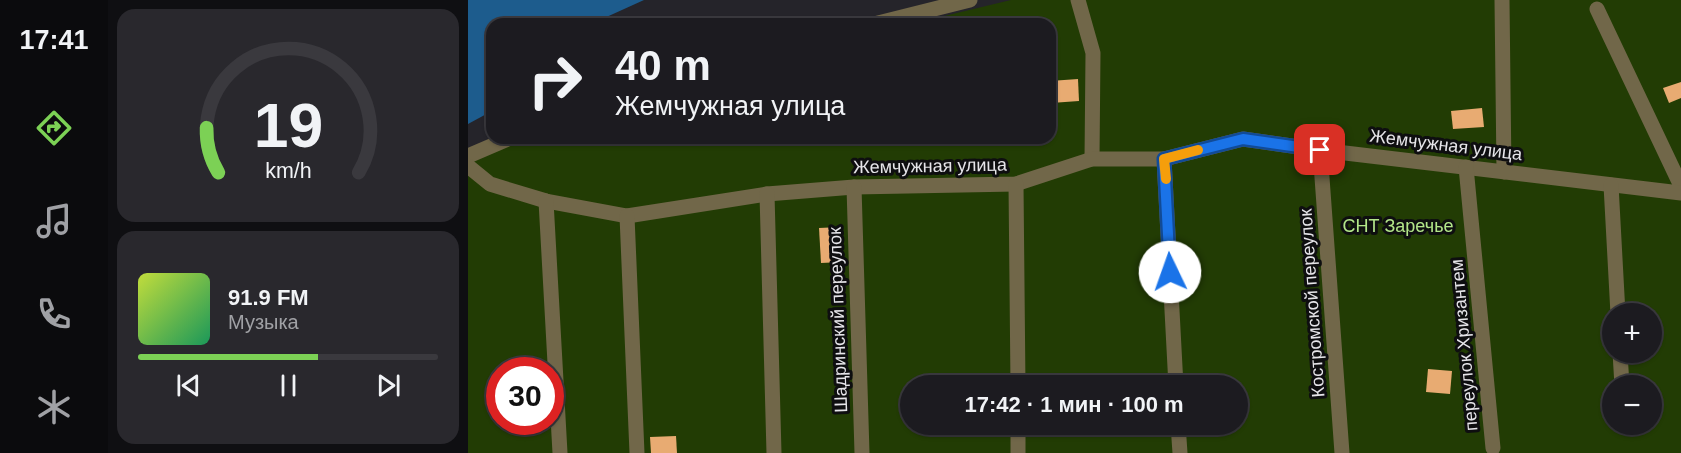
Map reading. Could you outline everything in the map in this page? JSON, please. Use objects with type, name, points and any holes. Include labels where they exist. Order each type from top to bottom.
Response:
[{"type":"street","points":[[898,18],[970,0]]},
{"type":"street","points":[[1078,0],[1093,53],[1092,159]]},
{"type":"street","points":[[1502,0],[1504,172]]},
{"type":"street","points":[[1597,9],[1681,186]]},
{"type":"street","name":"Жемчужная улица","points":[[468,166],[490,184],[546,201],[627,216],[767,194],[854,187],[1016,184],[1092,159],[1164,159],[1243,139],[1681,193]]},
{"type":"street","points":[[468,156],[496,144]]},
{"type":"street","name":"Костромской переулок","points":[[1320,150],[1342,453]]},
{"type":"street","points":[[1164,159],[1175,375]]},
{"type":"street","name":"переулок Хризантем","points":[[1466,167],[1493,448]]},
{"type":"street","points":[[1016,184],[1018,375]]},
{"type":"street","points":[[1611,185],[1617,303]]},
{"type":"street","name":"Шадринский переулок","points":[[854,187],[862,453]]},
{"type":"street","points":[[767,194],[774,453]]},
{"type":"street","points":[[546,201],[560,453]]},
{"type":"street","points":[[627,216],[638,453]]},
{"type":"street","points":[[1018,435],[1018,453]]},
{"type":"street","points":[[1179,435],[1180,453]]},
{"type":"green space","name":"СНТ Заречье","points":[[1011,0],[1681,0],[1681,453],[468,453],[468,160],[503,144],[1056,144],[1056,18],[936,18]]},
{"type":"water","points":[[468,0],[644,0],[604,18],[486,18],[486,114],[468,124]]},
{"type":"building","points":[[1078,79],[1079,101],[1056,103],[1056,81]]},
{"type":"building","points":[[1681,82],[1681,98],[1669,103],[1663,88]]},
{"type":"building","points":[[1482,108],[1484,127],[1453,129],[1451,111]]},
{"type":"building","points":[[840,227],[842,262],[821,263],[819,228]]},
{"type":"building","points":[[1428,369],[1452,371],[1450,394],[1426,392]]},
{"type":"building","points":[[676,436],[677,453],[651,453],[650,437]]},
{"type":"slow traffic","points":[[1166,179],[1164,159],[1198,150]]},
{"type":"route","points":[[1170,272],[1164,159],[1243,139],[1320,150]]}]
